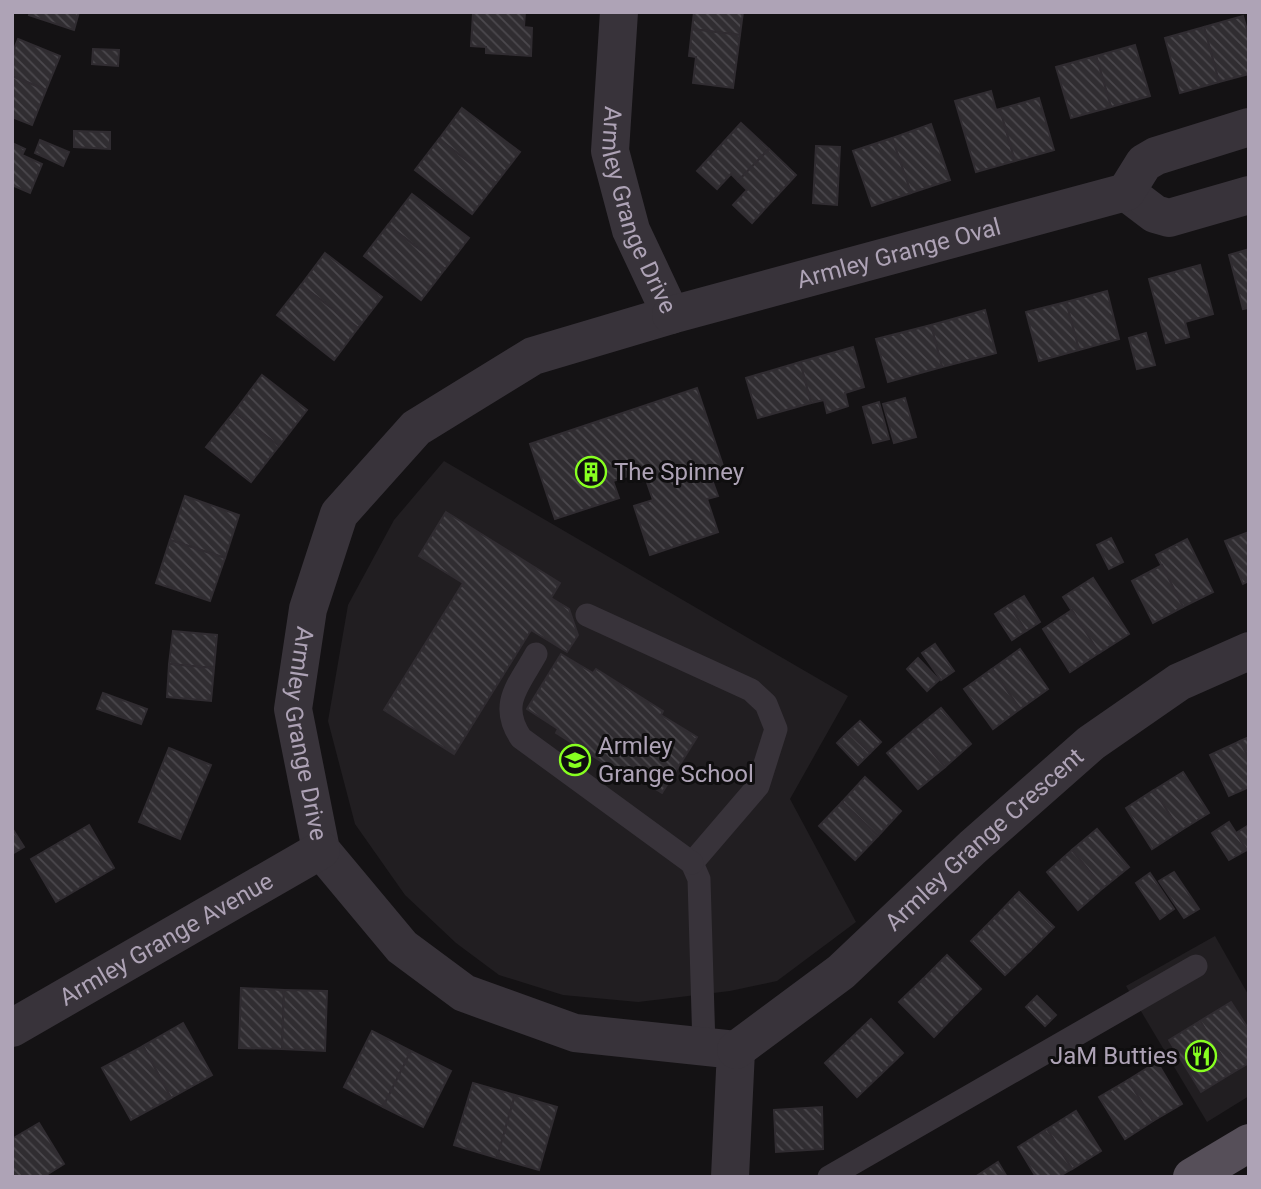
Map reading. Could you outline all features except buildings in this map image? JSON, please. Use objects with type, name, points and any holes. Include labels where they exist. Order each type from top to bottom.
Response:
[{"type":"main road","points":[[1192,1177],[1249,1143]]},
{"type":"street","name":"Armley Grange Drive","points":[[620,12],[611,151],[631,230],[671,315],[533,356],[416,428],[339,514],[308,609],[293,709],[321,850],[402,947],[464,993],[575,1034],[720,1049]]},
{"type":"street","points":[[1249,127],[1156,156],[1144,163],[1126,192],[1155,214],[1170,218],[1249,195]]},
{"type":"street","name":"Armley Grange Oval","points":[[671,315],[1126,192]]},
{"type":"street","name":"Armley Grange Crescent","points":[[720,1049],[841,972],[972,847],[1091,743],[1179,682],[1249,651]]},
{"type":"street","name":"Armley Grange Avenue","points":[[12,1028],[321,850]]},
{"type":"street","points":[[720,1049],[730,1177]]},
{"type":"lane","points":[[587,615],[751,690],[766,704],[776,729],[758,786],[691,863]]},
{"type":"lane","points":[[536,654],[509,704],[512,724],[521,738],[691,863],[699,879],[720,1049]]},
{"type":"lane","points":[[829,1177],[1196,967]]},
{"type":"shaded area","name":"Armley Grange School","points":[[444,461],[848,696],[790,799],[856,922],[777,981],[730,991],[638,1002],[563,995],[499,975],[456,943],[405,895],[355,824],[328,721],[348,605],[394,520]]},
{"type":"shaded area","points":[[1215,936],[1249,996],[1249,1096],[1207,1122],[1126,986]]},
{"type":"place","name":"The Spinney","points":[[591,472]]},
{"type":"place","name":"Armley Grange School","points":[[575,760]]},
{"type":"place","name":"JaM Butties","points":[[1201,1056]]}]
